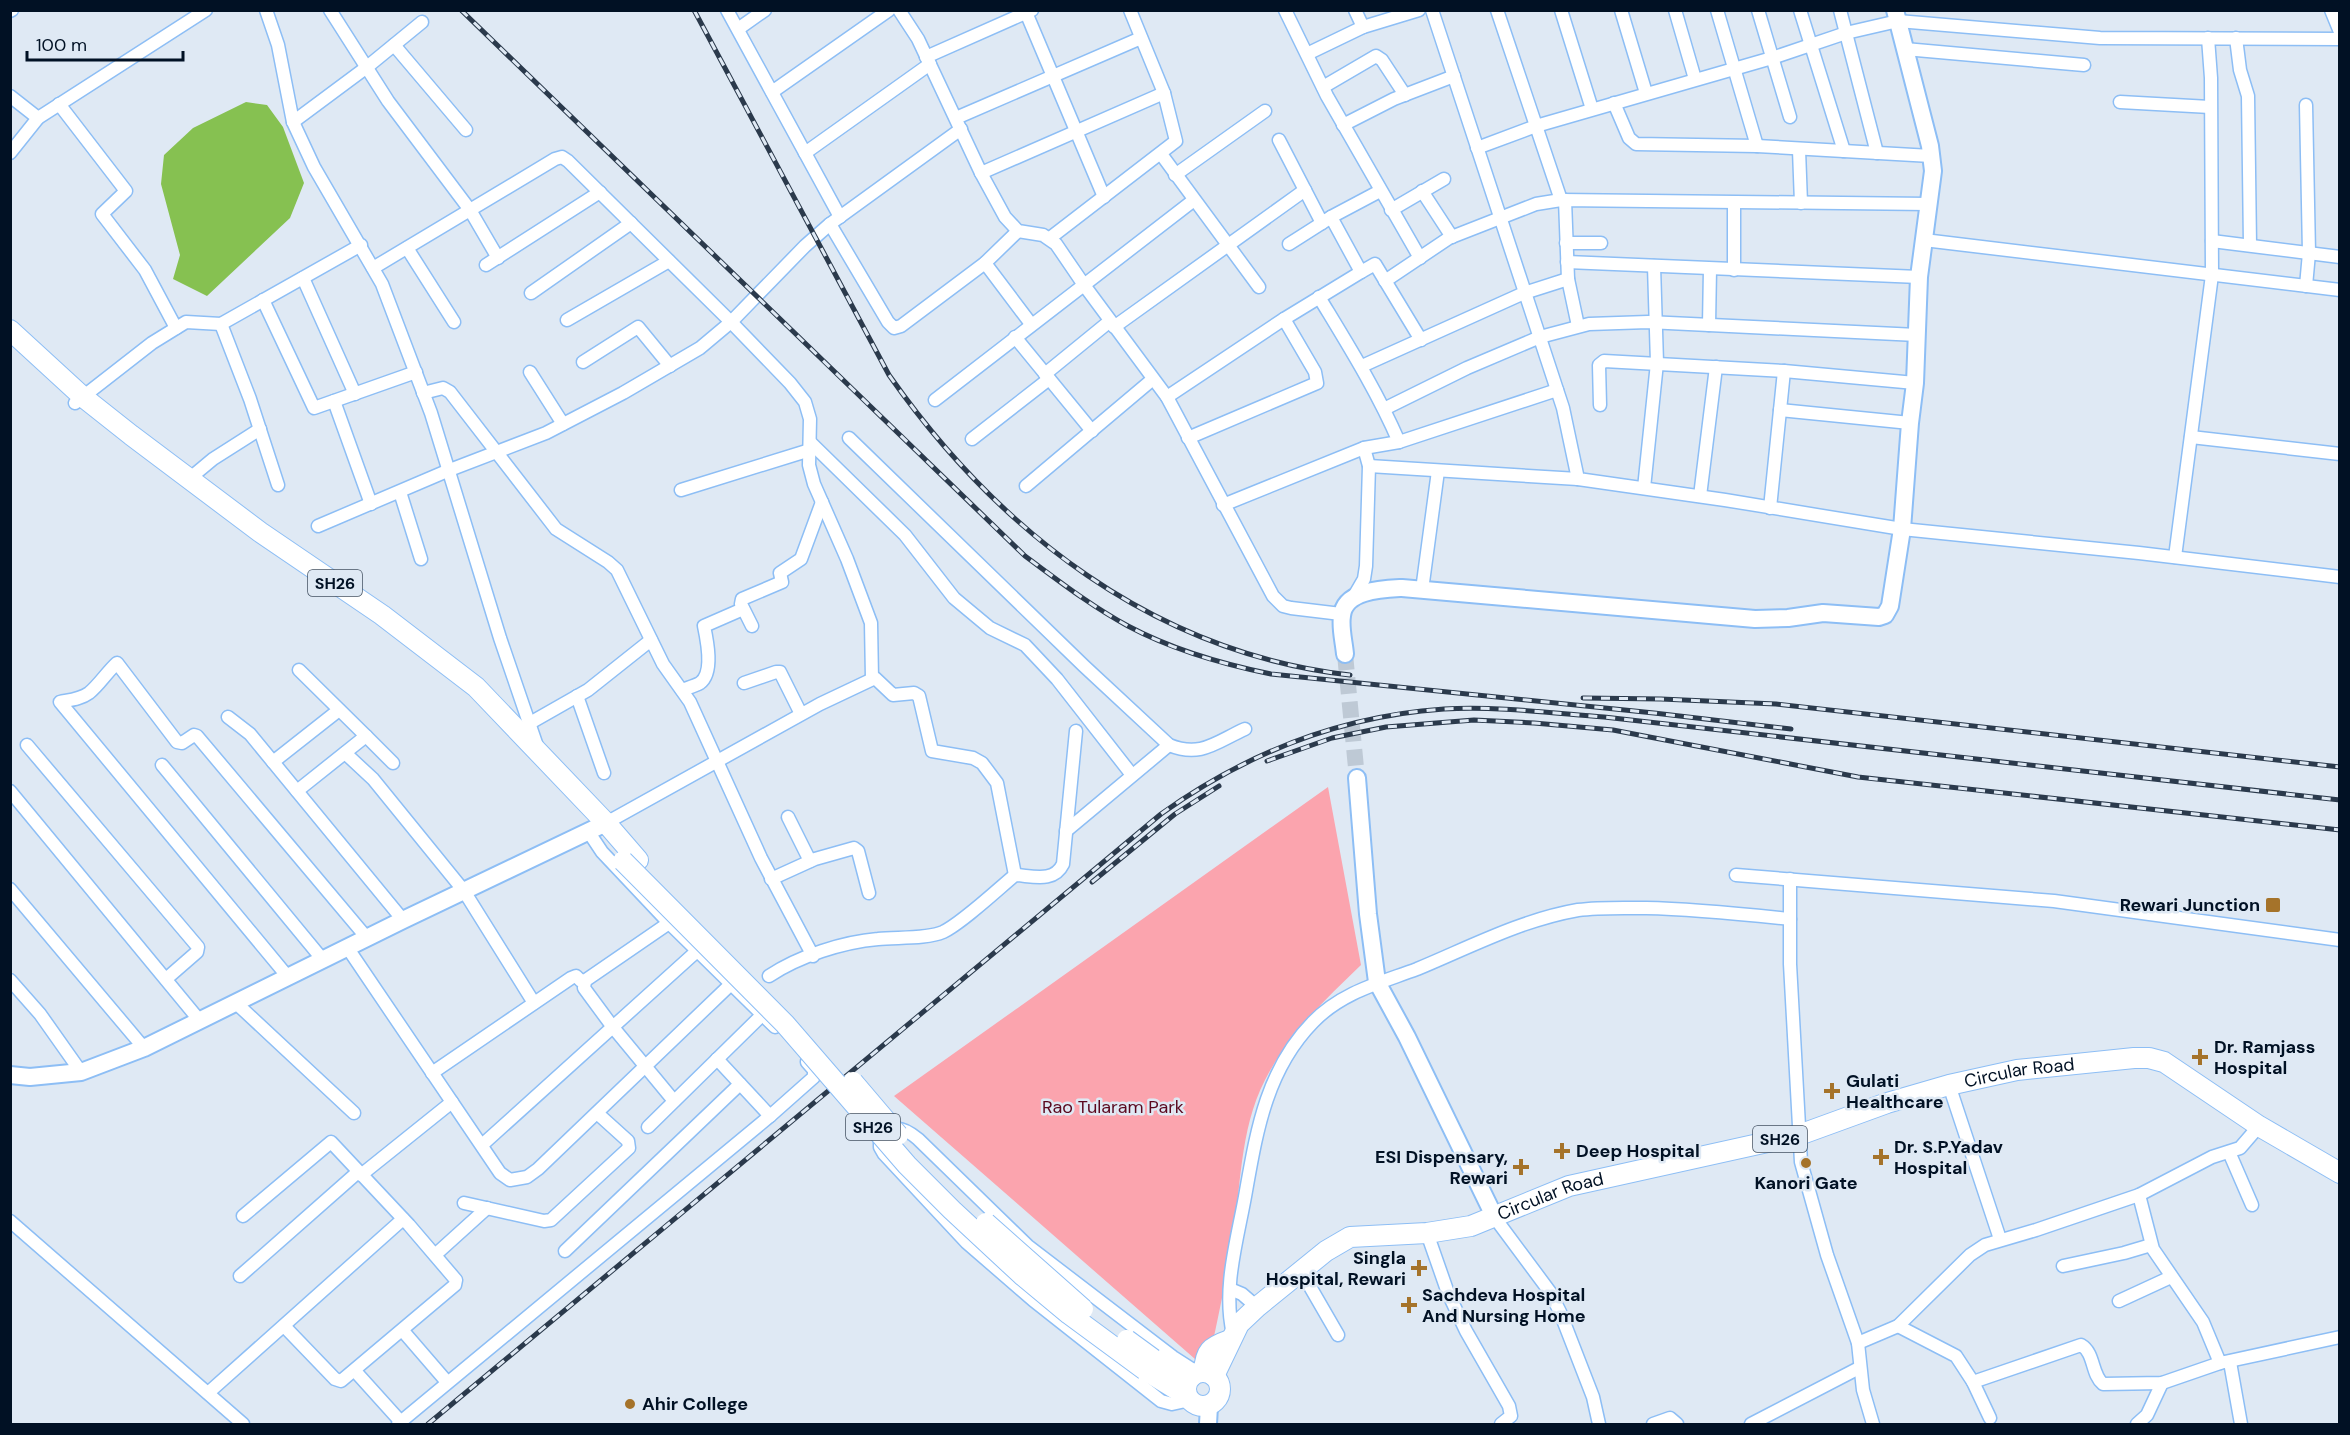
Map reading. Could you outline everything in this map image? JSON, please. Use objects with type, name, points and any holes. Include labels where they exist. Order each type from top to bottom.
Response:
[{"type":"main road","name":"SH26","points":[[10,330],[129,448],[467,693],[498,720],[596,827],[785,1024],[907,1165],[952,1210],[1046,1295],[1149,1364],[1160,1381],[1200,1396]]},
{"type":"main road","name":"SH26","points":[[10,345],[79,400],[260,532],[382,615],[476,687],[540,753],[596,827]]},
{"type":"main road","name":"Circular Road","points":[[1200,1396],[1207,1354],[1215,1346],[1232,1337],[1239,1324],[1257,1307],[1339,1241],[1350,1237],[1426,1233],[1471,1226],[1569,1186],[1800,1135],[1887,1102],[2017,1070],[2134,1058],[2149,1058],[2164,1062],[2259,1126],[2340,1173]]},
{"type":"street","points":[[10,153],[38,118],[206,10]]},
{"type":"street","points":[[266,10],[278,45],[293,122],[314,167],[382,284],[416,372],[431,413],[500,638],[547,775]]},
{"type":"street","points":[[330,10],[388,101],[470,210],[498,258]]},
{"type":"street","points":[[728,10],[805,153],[835,221],[888,322],[894,328],[901,326],[985,263],[1018,231]]},
{"type":"street","points":[[738,29],[765,10]]},
{"type":"street","points":[[772,92],[889,10]]},
{"type":"street","points":[[899,10],[928,61],[981,173],[1005,217],[1018,231],[1043,235],[1056,244],[1167,397],[1261,577],[1278,602],[1291,608],[1341,614]]},
{"type":"street","points":[[1050,238],[1176,141],[1164,93],[1130,10]]},
{"type":"street","points":[[1285,10],[1343,125],[1419,258]]},
{"type":"street","points":[[1355,10],[1363,27]]},
{"type":"street","points":[[1307,54],[1363,27],[1419,10]]},
{"type":"street","points":[[1432,10],[1557,390],[1578,479]]},
{"type":"street","points":[[1497,10],[1563,200],[1568,279],[1578,326]]},
{"type":"street","points":[[1561,10],[1592,109]]},
{"type":"street","points":[[1621,10],[1646,93]]},
{"type":"street","points":[[1675,10],[1695,79]]},
{"type":"street","points":[[1717,10],[1757,146]]},
{"type":"street","points":[[1758,10],[1790,117]]},
{"type":"street","points":[[1800,10],[1844,151]]},
{"type":"street","points":[[1840,10],[1877,153]]},
{"type":"street","points":[[2331,10],[2340,33]]},
{"type":"street","points":[[805,153],[928,61],[1027,11],[1104,197]]},
{"type":"street","points":[[1477,148],[1536,126],[1772,58],[1896,16],[2100,38],[2340,39]]},
{"type":"street","points":[[1353,598],[1385,589],[1422,590],[1755,619],[1829,613],[1879,617],[1885,615],[1890,606],[1902,529],[1915,383],[1919,277],[1933,171],[1896,16]]},
{"type":"street","points":[[293,122],[367,67],[422,22]]},
{"type":"street","points":[[318,526],[563,424],[670,366],[700,348],[731,322],[805,246],[958,124],[1054,75],[1141,38]]},
{"type":"street","points":[[2175,557],[2212,275],[2211,78],[2208,38]]},
{"type":"street","points":[[2236,38],[2240,70],[2248,96],[2250,245]]},
{"type":"street","points":[[394,45],[466,130]]},
{"type":"street","points":[[1905,49],[2084,65]]},
{"type":"street","points":[[1323,87],[1376,56],[1382,60],[1405,95]]},
{"type":"street","points":[[1343,125],[1405,95],[1454,76]]},
{"type":"street","points":[[981,173],[1164,93]]},
{"type":"street","points":[[10,96],[38,118]]},
{"type":"street","points":[[2120,102],[2210,107]]},
{"type":"street","points":[[1614,103],[1629,138],[1636,144],[1757,146],[1931,156]]},
{"type":"street","points":[[59,104],[126,191],[102,214],[145,270],[176,328]]},
{"type":"street","points":[[2306,105],[2309,253],[2306,286]]},
{"type":"street","points":[[1175,175],[1265,111]]},
{"type":"street","points":[[1279,140],[1305,190],[1361,272]]},
{"type":"street","points":[[1799,150],[1801,203]]},
{"type":"street","points":[[1161,154],[1259,287]]},
{"type":"street","points":[[374,268],[555,159],[562,158],[632,223],[731,322],[790,382],[805,402],[810,419],[809,465],[814,484],[847,559],[871,623],[872,679]]},
{"type":"street","points":[[1391,210],[1444,178]]},
{"type":"street","points":[[972,439],[1112,324],[1305,190]]},
{"type":"street","points":[[1289,244],[1380,191]]},
{"type":"street","points":[[1422,191],[1452,237]]},
{"type":"street","points":[[486,266],[600,192]]},
{"type":"street","points":[[935,400],[1194,200]]},
{"type":"street","points":[[1385,281],[1452,237],[1536,204],[1563,200],[1929,204]]},
{"type":"street","points":[[1734,203],[1734,270]]},
{"type":"street","points":[[531,293],[632,223]]},
{"type":"street","points":[[1924,240],[2340,290]]},
{"type":"street","points":[[2212,242],[2340,257]]},
{"type":"street","points":[[1566,243],[1601,243]]},
{"type":"street","points":[[79,400],[152,343],[186,322],[221,324],[361,245]]},
{"type":"street","points":[[407,248],[454,322]]},
{"type":"street","points":[[567,320],[669,261]]},
{"type":"street","points":[[1567,262],[1919,277]]},
{"type":"street","points":[[985,263],[1031,324]]},
{"type":"street","points":[[1167,397],[1284,319],[1375,264],[1421,340]]},
{"type":"street","points":[[1644,488],[1657,363],[1654,267]]},
{"type":"street","points":[[1709,325],[1710,268]]},
{"type":"street","points":[[303,278],[355,394]]},
{"type":"street","points":[[1362,366],[1524,293],[1568,279]]},
{"type":"street","points":[[1319,297],[1362,366],[1399,442]]},
{"type":"street","points":[[263,300],[313,406],[317,408],[416,372]]},
{"type":"street","points":[[1188,438],[1317,383],[1315,372],[1284,319]]},
{"type":"street","points":[[1384,409],[1467,368],[1540,337],[1578,326],[1657,322],[1917,335]]},
{"type":"street","points":[[221,324],[278,485]]},
{"type":"street","points":[[583,362],[638,327],[670,366]]},
{"type":"street","points":[[1015,337],[1092,431]]},
{"type":"street","points":[[1600,405],[1601,363],[1611,361],[1784,371],[1915,383]]},
{"type":"street","points":[[1700,496],[1716,367]]},
{"type":"street","points":[[1770,508],[1784,371]]},
{"type":"street","points":[[530,372],[563,424]]},
{"type":"street","points":[[1026,486],[1153,379]]},
{"type":"street","points":[[423,393],[443,388],[450,392],[556,529],[613,565],[663,664],[690,702],[771,879],[813,956]]},
{"type":"street","points":[[1223,505],[1364,448],[1399,442],[1557,390]]},
{"type":"street","points":[[334,401],[371,504]]},
{"type":"street","points":[[1780,410],[1910,423]]},
{"type":"street","points":[[189,479],[213,459],[260,429]]},
{"type":"street","points":[[2191,437],[2340,454]]},
{"type":"street","points":[[849,438],[1084,666],[1169,744],[1184,751],[1196,751],[1245,729]]},
{"type":"street","points":[[681,490],[810,446]]},
{"type":"street","points":[[810,446],[905,535],[954,598],[990,628],[1025,645],[1057,679],[1132,775]]},
{"type":"street","points":[[1345,654],[1341,614],[1364,579],[1366,566],[1369,466],[1364,448]]},
{"type":"street","points":[[1369,466],[1578,479],[1700,496],[1902,529],[2175,557],[2340,577]]},
{"type":"street","points":[[1422,590],[1438,471]]},
{"type":"street","points":[[400,492],[421,559]]},
{"type":"street","points":[[752,626],[741,602],[744,597],[780,584],[783,580],[780,575],[782,571],[799,562],[822,502]]},
{"type":"street","points":[[682,690],[702,682],[706,675],[709,651],[704,626],[743,609]]},
{"type":"street","points":[[530,723],[577,696],[651,640]]},
{"type":"street","points":[[288,977],[60,702],[80,698],[91,692],[117,663],[177,742],[182,743],[194,735],[197,736],[367,938]]},
{"type":"street","points":[[298,670],[393,763]]},
{"type":"street","points":[[744,683],[780,672],[801,714]]},
{"type":"street","points":[[10,1075],[30,1077],[81,1072],[144,1048],[596,827],[801,714],[872,679],[878,679],[893,695],[918,694],[932,751],[973,758],[981,763],[997,783],[1015,875]]},
{"type":"street","points":[[577,696],[604,774]]},
{"type":"street","points":[[273,762],[339,710]]},
{"type":"street","points":[[228,717],[250,734],[403,920]]},
{"type":"street","points":[[770,976],[789,964],[853,942],[944,932],[1015,875],[1050,877],[1056,874],[1063,864],[1076,730]]},
{"type":"street","points":[[297,791],[366,736]]},
{"type":"street","points":[[1066,831],[1169,744]]},
{"type":"street","points":[[27,745],[198,947],[197,952],[166,979]]},
{"type":"street","points":[[345,753],[373,779],[464,891],[534,1003]]},
{"type":"street","points":[[162,765],[323,960]]},
{"type":"street","points":[[1356,778],[1368,914],[1377,982],[1407,1037],[1495,1218],[1550,1292],[1593,1396],[1599,1425]]},
{"type":"street","points":[[10,791],[200,1021]]},
{"type":"street","points":[[788,817],[810,861]]},
{"type":"street","points":[[355,1371],[400,1423],[814,1077],[813,1068],[602,852],[596,827]]},
{"type":"street","points":[[771,879],[810,861],[856,849],[869,893]]},
{"type":"street","points":[[1736,875],[2054,901],[2340,940]]},
{"type":"street","points":[[1790,879],[1790,964],[1802,1162],[1827,1255],[1858,1343],[1863,1390],[1873,1425]]},
{"type":"street","points":[[10,890],[144,1048]]},
{"type":"street","points":[[1232,1337],[1229,1310],[1230,1289],[1258,1124],[1273,1082],[1292,1049],[1312,1022],[1340,999],[1497,933],[1579,910],[1699,909],[1790,919]]},
{"type":"street","points":[[669,923],[585,981],[584,988],[645,1068],[674,1101]]},
{"type":"street","points":[[348,947],[500,1173],[510,1180],[527,1177],[538,1169],[731,984]]},
{"type":"street","points":[[482,1145],[697,951]]},
{"type":"street","points":[[432,1073],[573,977],[585,981]]},
{"type":"street","points":[[10,980],[40,1014],[81,1072]]},
{"type":"street","points":[[236,1002],[354,1113]]},
{"type":"street","points":[[648,1127],[762,1015]]},
{"type":"street","points":[[717,1059],[770,1116]]},
{"type":"street","points":[[565,1251],[740,1084]]},
{"type":"street","points":[[1949,1085],[2000,1239]]},
{"type":"street","points":[[240,1276],[359,1173],[452,1102]]},
{"type":"street","points":[[464,1203],[544,1221],[555,1217],[630,1148],[628,1141],[597,1113]]},
{"type":"street","points":[[1858,1343],[1898,1326],[1970,1255],[1984,1245],[2139,1195],[2212,1157],[2240,1148],[2259,1126]]},
{"type":"street","points":[[897,1128],[913,1135],[1028,1246],[1173,1357],[1200,1396],[1172,1404],[1161,1401],[1006,1277],[966,1242],[884,1154],[879,1140],[885,1132],[897,1128]]},
{"type":"street","points":[[243,1216],[328,1142],[333,1143],[454,1276],[456,1283],[403,1331],[341,1381],[335,1379],[284,1326]]},
{"type":"street","points":[[2229,1152],[2252,1205]]},
{"type":"street","points":[[2139,1195],[2151,1245],[2203,1322],[2225,1363],[2241,1425]]},
{"type":"street","points":[[435,1255],[487,1208]]},
{"type":"street","points":[[208,1393],[403,1219]]},
{"type":"street","points":[[10,1221],[243,1425]]},
{"type":"street","points":[[1426,1233],[1452,1303],[1509,1406],[1510,1416],[1501,1425]]},
{"type":"street","points":[[2063,1266],[2151,1245]]},
{"type":"street","points":[[1301,1271],[1338,1335]]},
{"type":"street","points":[[2119,1301],[2171,1277]]},
{"type":"street","points":[[1230,1289],[1242,1294],[1257,1307]]},
{"type":"street","points":[[1898,1326],[1956,1356],[1973,1382],[1990,1418]]},
{"type":"street","points":[[403,1331],[447,1382]]},
{"type":"street","points":[[1973,1382],[2081,1345],[2087,1349],[2098,1380],[2103,1384],[2162,1383],[2225,1363],[2340,1336]]},
{"type":"street","points":[[1751,1425],[1859,1368]]},
{"type":"street","points":[[2137,1425],[2147,1415],[2162,1383]]},
{"type":"street","points":[[1653,1425],[1670,1418],[1677,1425]]},
{"type":"green space","name":"Rao Tularam Park","points":[[1328,787],[1361,965],[1296,1032],[1274,1063],[1256,1099],[1242,1161],[1232,1245],[1208,1366],[1195,1359],[894,1096]]},
{"type":"shaded area","points":[[246,102],[267,105],[283,127],[304,183],[290,218],[207,296],[173,279],[180,255],[161,184],[164,155],[193,128]]},
{"type":"tunnel","points":[[1345,654],[1357,778]]},
{"type":"railway","points":[[461,10],[1025,556],[1088,602],[1128,626],[1145,635],[1198,655],[1271,674],[1791,729]]},
{"type":"railway","points":[[694,10],[889,375],[932,432],[980,485],[1032,533],[1088,576],[1147,612],[1211,641],[1279,662],[1350,675]]},
{"type":"railway","points":[[1583,698],[1776,704],[2340,767]]},
{"type":"railway","points":[[428,1424],[1161,814],[1226,773],[1260,756],[1330,729],[1405,713],[1444,709],[1524,710],[1604,717],[2340,800]]},
{"type":"railway","points":[[1267,761],[1332,738],[1386,727],[1474,720],[1534,723],[1613,730],[1858,777],[2340,830]]},
{"type":"railway","points":[[1092,882],[1175,814],[1219,786]]},
{"type":"place","name":"Rewari Junction","points":[[2273,905]]},
{"type":"place","name":"Dr. Ramjass Hospital","points":[[2200,1057]]},
{"type":"place","name":"Gulati Healthcare","points":[[1832,1091]]},
{"type":"place","name":"Deep Hospital","points":[[1562,1151]]},
{"type":"place","name":"Dr. S.P.Yadav Hospital","points":[[1881,1157]]},
{"type":"place","name":"Kanori Gate","points":[[1806,1163]]},
{"type":"place","name":"ESI Dispensary, Rewari","points":[[1521,1167]]},
{"type":"place","name":"Singla Hospital, Rewari","points":[[1419,1268]]},
{"type":"place","name":"Sachdeva Hospital And Nursing Home","points":[[1409,1305]]},
{"type":"place","name":"Ahir College","points":[[630,1404]]}]
